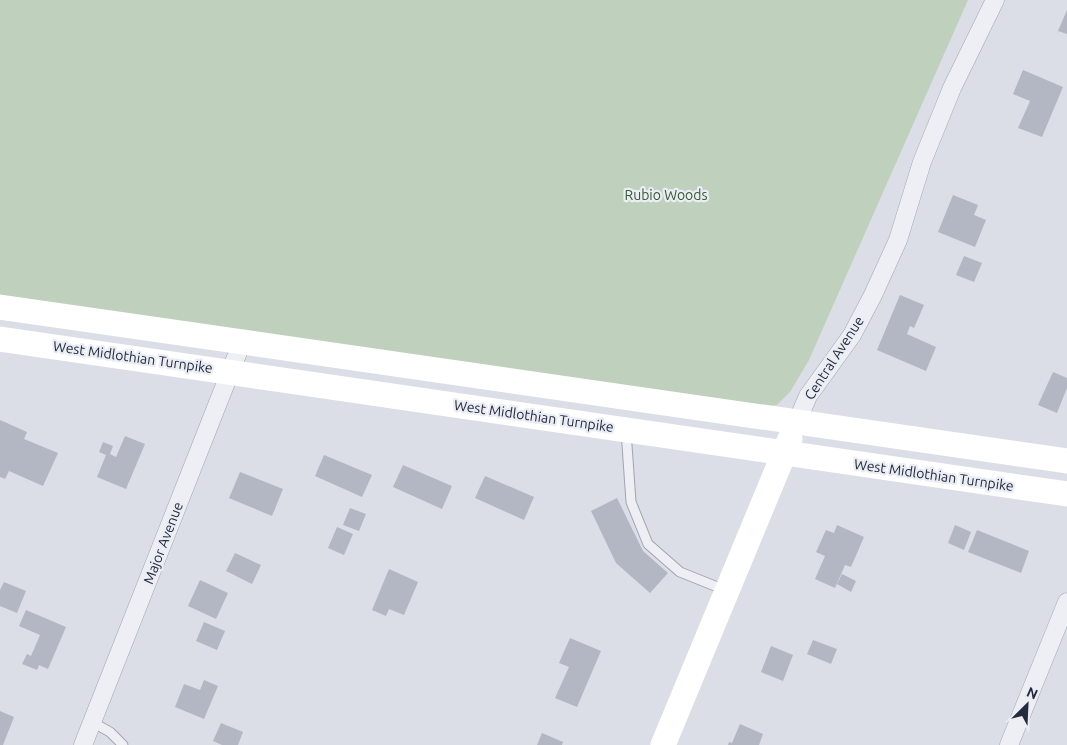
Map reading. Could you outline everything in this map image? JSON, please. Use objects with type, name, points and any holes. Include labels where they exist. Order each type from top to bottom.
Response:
[{"type":"main road","points":[[0,307],[1067,461]]},
{"type":"main road","name":"West Midlothian Turnpike","points":[[0,338],[1067,494]]},
{"type":"main road","name":"Central Avenue","points":[[664,745],[797,422]]},
{"type":"street","name":"Central Avenue","points":[[797,422],[808,396],[852,335],[873,295],[898,240],[922,162],[952,88],[995,0]]},
{"type":"street","name":"Major Avenue","points":[[83,745],[242,342]]},
{"type":"street","points":[[1009,745],[1067,602]]},
{"type":"lane","points":[[626,429],[631,502],[648,544],[680,572],[727,591]]},
{"type":"lane","points":[[92,722],[110,732],[123,745]]},
{"type":"green space","name":"Rubio Woods","points":[[0,0],[968,0],[809,360],[790,392],[777,405],[759,407],[0,295]]},
{"type":"building","points":[[1067,10],[1067,34],[1058,31]]},
{"type":"building","points":[[1023,70],[1063,87],[1042,137],[1018,128],[1030,101],[1013,94]]},
{"type":"building","points":[[953,195],[978,205],[974,215],[986,220],[975,247],[938,232]]},
{"type":"building","points":[[964,256],[982,263],[974,282],[956,275]]},
{"type":"building","points":[[900,295],[924,305],[914,328],[910,326],[907,334],[936,347],[926,371],[877,350]]},
{"type":"building","points":[[1053,372],[1067,378],[1067,388],[1057,413],[1038,405]]},
{"type":"building","points":[[0,420],[27,432],[24,439],[58,453],[43,486],[9,471],[5,479],[0,477]]},
{"type":"building","points":[[125,436],[145,444],[126,489],[97,477],[106,455],[99,452],[103,442],[113,446],[110,454],[116,457]]},
{"type":"building","points":[[324,455],[372,475],[362,497],[315,476]]},
{"type":"building","points":[[403,465],[452,486],[442,509],[393,487]]},
{"type":"building","points":[[240,472],[283,489],[272,516],[229,498]]},
{"type":"building","points":[[485,476],[534,497],[524,520],[475,498]]},
{"type":"building","points":[[617,498],[643,551],[668,573],[650,593],[616,563],[591,511]]},
{"type":"building","points":[[350,508],[366,514],[359,531],[343,525]]},
{"type":"building","points":[[837,525],[864,537],[851,567],[845,565],[835,588],[815,579],[825,556],[816,552],[826,530],[834,533]]},
{"type":"building","points":[[955,525],[971,532],[964,550],[948,543]]},
{"type":"building","points":[[337,527],[353,534],[344,555],[328,548]]},
{"type":"building","points":[[977,530],[1029,551],[1021,573],[968,552]]},
{"type":"building","points":[[235,553],[261,565],[252,584],[226,571]]},
{"type":"building","points":[[389,569],[418,582],[404,615],[389,609],[386,616],[372,610]]},
{"type":"building","points":[[842,574],[856,581],[851,592],[837,584]]},
{"type":"building","points":[[200,580],[228,593],[216,619],[188,606]]},
{"type":"building","points":[[4,582],[26,591],[17,613],[0,606],[0,590]]},
{"type":"building","points":[[26,610],[66,627],[48,669],[39,665],[37,670],[22,664],[27,654],[31,656],[40,635],[19,626]]},
{"type":"building","points":[[204,622],[225,631],[217,650],[196,641]]},
{"type":"building","points":[[570,638],[601,651],[577,707],[555,698],[569,667],[559,663]]},
{"type":"building","points":[[813,640],[837,649],[831,664],[807,654]]},
{"type":"building","points":[[771,646],[793,655],[783,681],[761,672]]},
{"type":"building","points":[[204,680],[218,686],[204,719],[175,707],[184,684],[200,690]]},
{"type":"building","points":[[0,711],[14,717],[3,745],[0,745]]},
{"type":"building","points":[[221,723],[243,732],[238,745],[222,745],[213,741]]},
{"type":"building","points":[[740,724],[763,734],[759,745],[728,745],[729,742],[732,743]]},
{"type":"building","points":[[542,733],[563,742],[562,745],[537,745]]}]
